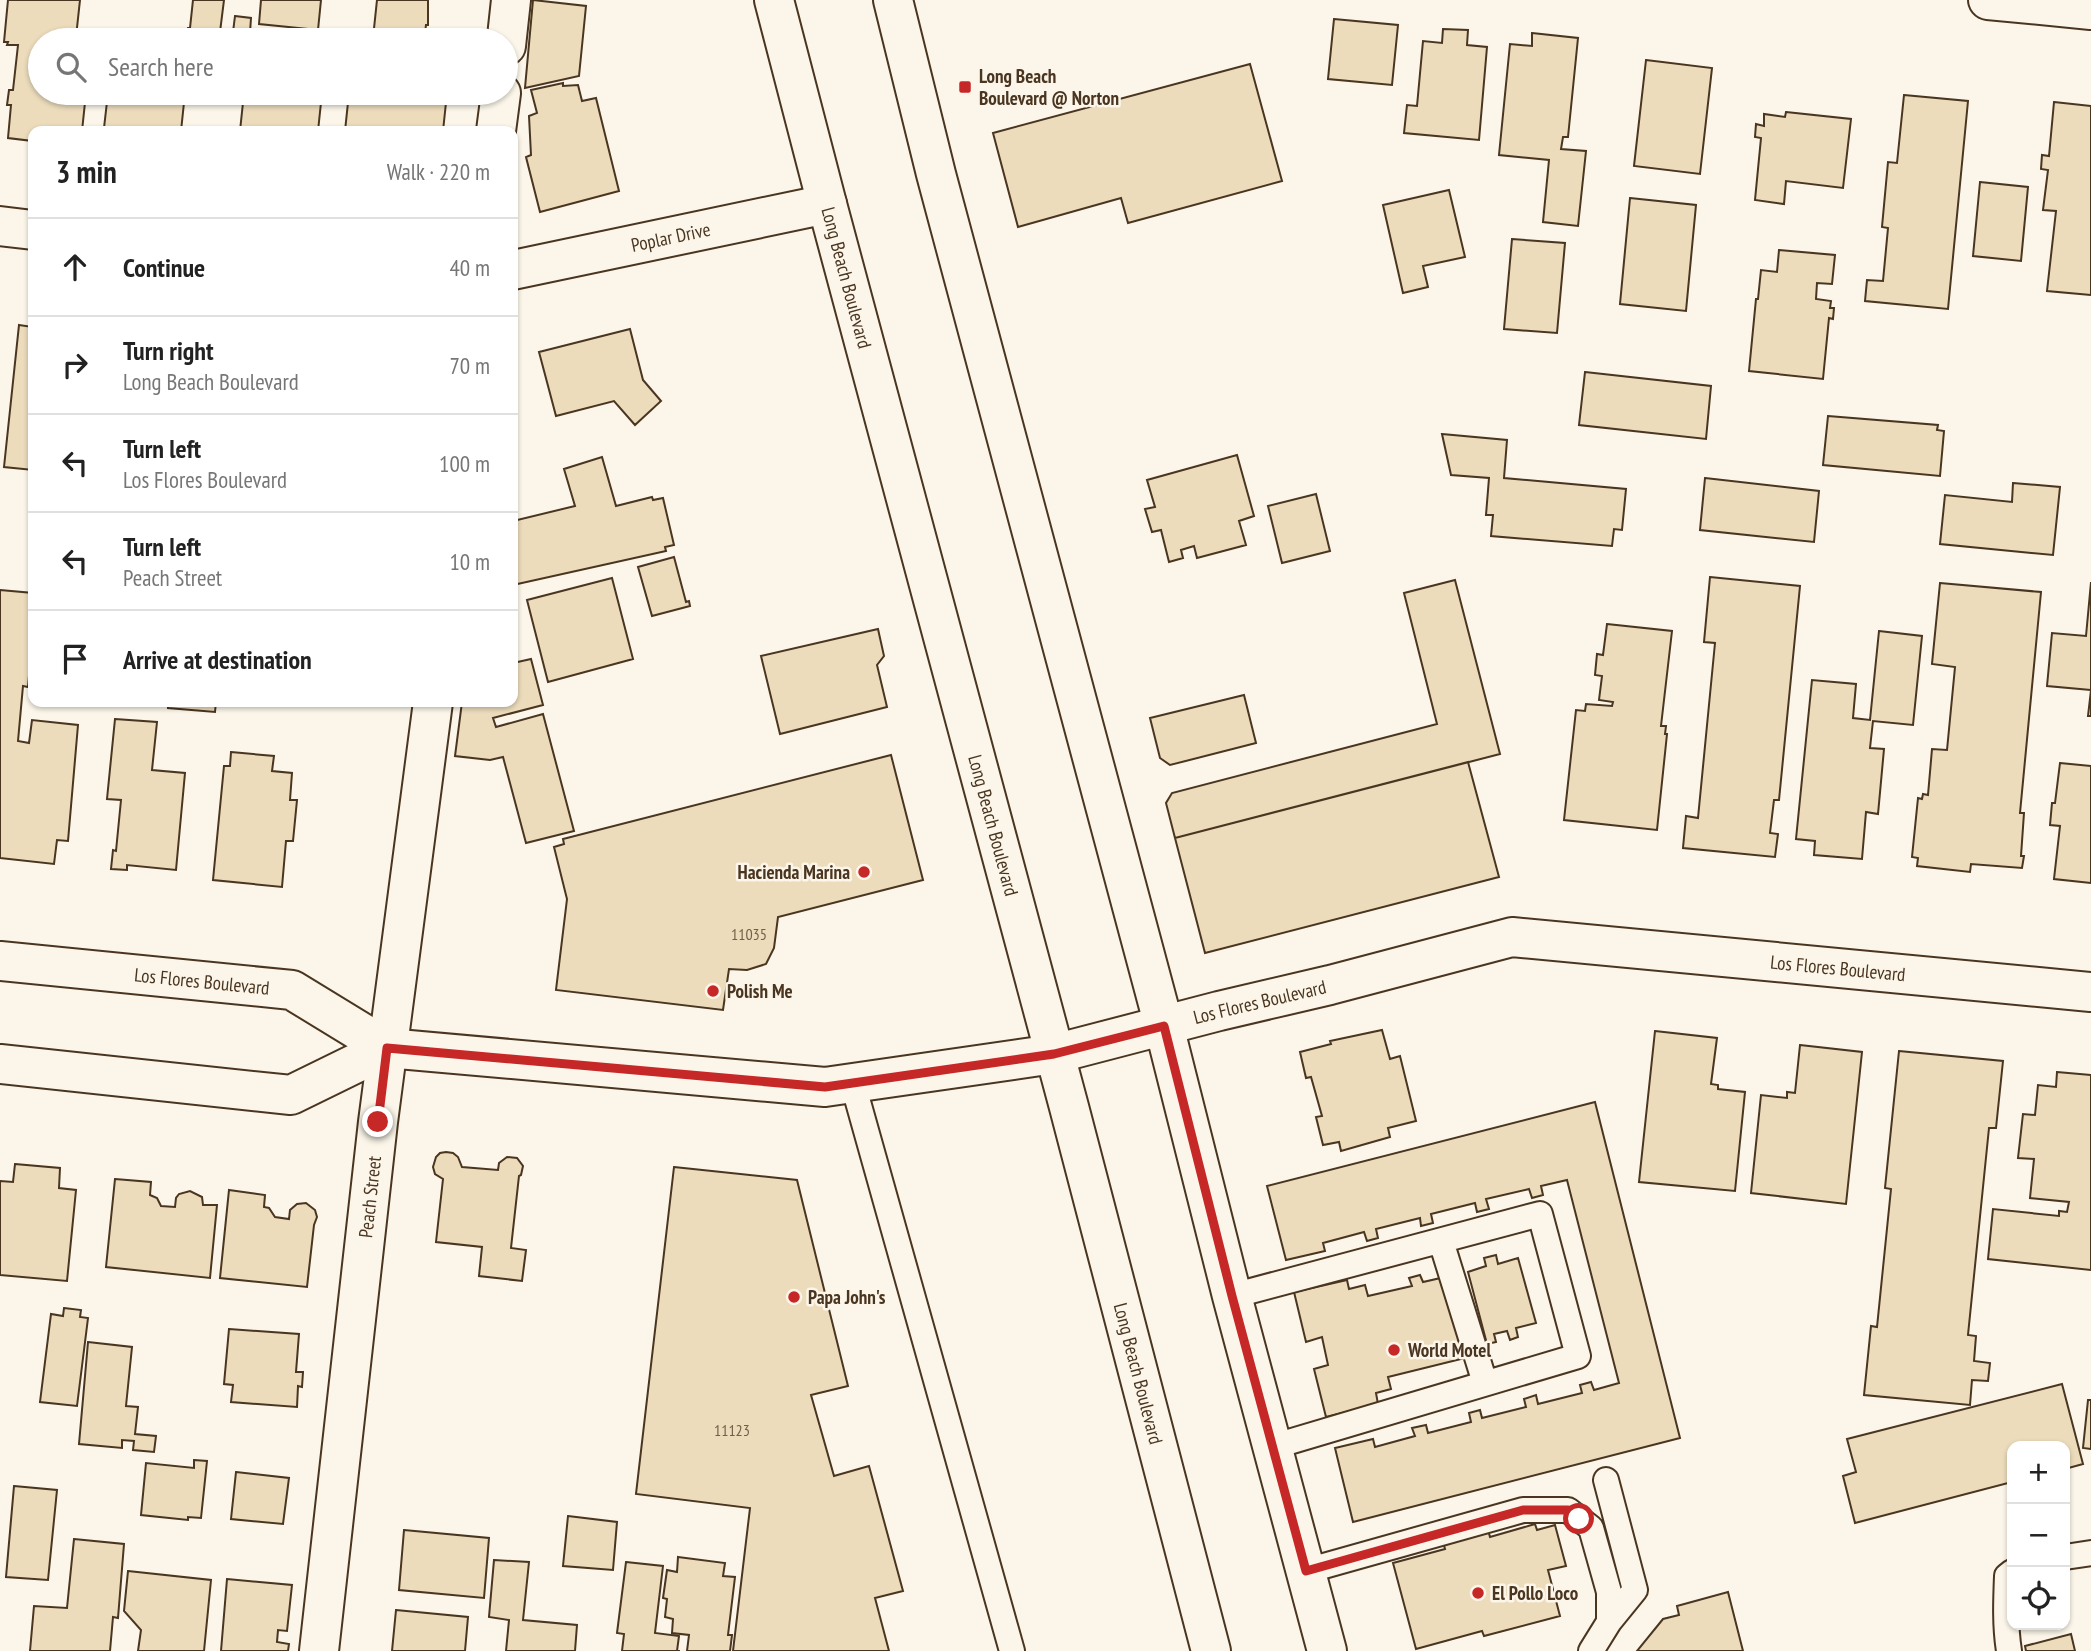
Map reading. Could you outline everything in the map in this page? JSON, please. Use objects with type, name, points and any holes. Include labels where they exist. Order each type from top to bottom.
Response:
[{"type":"street","points":[[508,28],[511,0]]},
{"type":"street","name":"Long Beach Boulevard","points":[[774,0],[1211,1651]]},
{"type":"street","points":[[893,0],[936,174],[1164,1026],[1232,1296],[1327,1651]]},
{"type":"street","points":[[2003,1],[2091,10]]},
{"type":"street","points":[[497,126],[499,105]]},
{"type":"street","name":"Poplar Drive","points":[[518,269],[827,204]]},
{"type":"street","points":[[0,226],[28,229]]},
{"type":"street","name":"Peach Street","points":[[319,1651],[387,1048],[432,707]]},
{"type":"street","name":"Los Flores Boulevard","points":[[0,961],[292,990],[387,1048],[825,1087],[1054,1054],[1512,937],[2091,992]]},
{"type":"street","points":[[0,1064],[291,1095],[387,1048]]},
{"type":"lane","points":[[853,1084],[1012,1651]]},
{"type":"lane","points":[[1232,1296],[1540,1214],[1578,1356],[1272,1447]]},
{"type":"lane","points":[[1441,1241],[1485,1383]]},
{"type":"lane","points":[[1591,1651],[1609,1622],[1635,1590],[1606,1480]]},
{"type":"lane","points":[[1306,1571],[1523,1510],[1568,1510],[1591,1528],[1609,1592],[1609,1622]]},
{"type":"lane","points":[[2070,1556],[2091,1553]]},
{"type":"lane","points":[[2007,1576],[2006,1630],[2009,1651]]},
{"type":"building","points":[[8,0],[80,0],[77,28],[28,28],[28,105],[85,105],[83,126],[28,126],[28,140],[8,138],[11,105],[7,105],[9,90],[13,90],[18,45],[7,45],[8,42],[4,42]]},
{"type":"building","points":[[193,0],[224,0],[220,28],[190,28]]},
{"type":"building","points":[[261,0],[321,0],[318,28],[259,24]]},
{"type":"building","points":[[377,0],[428,0],[428,25],[426,28],[374,28]]},
{"type":"building","points":[[533,0],[586,6],[579,76],[525,88]]},
{"type":"building","points":[[235,16],[251,18],[250,28],[234,28]]},
{"type":"building","points":[[1334,19],[1398,25],[1392,85],[1328,79]]},
{"type":"building","points":[[1443,29],[1468,30],[1467,45],[1487,47],[1479,140],[1404,133],[1407,105],[1417,106],[1423,41],[1442,43]]},
{"type":"building","points":[[1532,33],[1578,38],[1568,137],[1563,137],[1561,149],[1586,151],[1578,226],[1543,222],[1549,160],[1499,155],[1510,44],[1532,46]]},
{"type":"building","points":[[1646,60],[1712,68],[1700,174],[1634,166]]},
{"type":"building","points":[[1250,64],[1282,181],[1128,223],[1121,198],[1018,227],[993,133]]},
{"type":"building","points":[[563,83],[563,86],[578,85],[582,101],[596,98],[619,191],[540,212],[526,157],[531,155],[529,116],[537,113],[531,90]]},
{"type":"building","points":[[1904,95],[1968,101],[1948,309],[1865,301],[1867,280],[1883,281],[1888,228],[1882,227],[1888,162],[1897,163]]},
{"type":"building","points":[[2054,102],[2091,106],[2091,295],[2047,291],[2056,211],[2043,210],[2048,170],[2041,169],[2042,155],[2049,156]]},
{"type":"building","points":[[107,105],[184,105],[182,126],[104,126]]},
{"type":"building","points":[[243,105],[321,105],[319,126],[241,126]]},
{"type":"building","points":[[348,105],[446,105],[444,126],[346,126]]},
{"type":"building","points":[[1786,112],[1851,119],[1843,188],[1786,181],[1784,204],[1755,200],[1761,138],[1755,137],[1756,124],[1764,126],[1764,114],[1785,117]]},
{"type":"building","points":[[1980,182],[2028,187],[2021,261],[1973,256]]},
{"type":"building","points":[[1449,190],[1465,257],[1423,266],[1428,287],[1403,293],[1383,205]]},
{"type":"building","points":[[1630,198],[1696,205],[1686,311],[1620,304]]},
{"type":"building","points":[[1512,239],[1565,243],[1557,333],[1504,329]]},
{"type":"building","points":[[1779,250],[1835,255],[1832,284],[1817,283],[1816,299],[1831,301],[1830,308],[1834,308],[1833,319],[1829,318],[1823,379],[1749,371],[1761,270],[1777,272]]},
{"type":"building","points":[[19,325],[28,326],[28,469],[4,467]]},
{"type":"building","points":[[630,329],[643,380],[661,401],[635,425],[614,401],[556,416],[539,352]]},
{"type":"building","points":[[1585,372],[1711,386],[1706,439],[1579,425]]},
{"type":"building","points":[[1828,416],[1938,425],[1937,430],[1944,431],[1940,476],[1823,465]]},
{"type":"building","points":[[1442,434],[1507,440],[1504,478],[1626,489],[1622,530],[1614,529],[1612,546],[1491,536],[1493,515],[1486,515],[1489,478],[1451,475]]},
{"type":"building","points":[[1237,455],[1254,516],[1239,521],[1246,545],[1197,558],[1194,546],[1181,550],[1183,558],[1169,562],[1161,530],[1152,532],[1145,509],[1155,507],[1147,480]]},
{"type":"building","points":[[602,457],[616,506],[652,497],[653,500],[663,498],[674,545],[665,547],[666,551],[518,584],[518,520],[575,506],[564,469]]},
{"type":"building","points":[[1705,478],[1819,491],[1814,542],[1700,530]]},
{"type":"building","points":[[2013,483],[2060,487],[2053,555],[1940,544],[1945,495],[2012,502]]},
{"type":"building","points":[[1316,494],[1330,551],[1282,563],[1268,506]]},
{"type":"building","points":[[674,557],[686,602],[689,601],[690,606],[652,616],[638,567]]},
{"type":"building","points":[[1710,577],[1800,586],[1779,800],[1774,800],[1770,833],[1778,834],[1775,857],[1683,848],[1686,816],[1698,818],[1715,643],[1704,642]]},
{"type":"building","points":[[612,578],[633,659],[548,682],[527,600]]},
{"type":"building","points":[[1455,580],[1500,754],[1175,838],[1166,803],[1172,793],[1437,724],[1404,593]]},
{"type":"building","points":[[2091,582],[2091,690],[2047,686],[2052,633],[2086,636]]},
{"type":"building","points":[[1940,583],[2041,592],[2020,813],[2024,813],[2022,868],[1971,864],[1970,872],[1917,866],[1918,858],[1912,857],[1918,798],[1922,799],[1923,794],[1928,795],[1932,749],[1947,750],[1955,667],[1932,664]]},
{"type":"building","points":[[0,590],[28,593],[28,687],[23,686],[18,741],[29,743],[32,720],[78,725],[68,841],[57,840],[54,864],[0,858]]},
{"type":"building","points":[[1607,624],[1672,631],[1661,726],[1666,726],[1667,734],[1657,830],[1564,820],[1576,710],[1585,711],[1586,704],[1612,706],[1613,702],[1599,700],[1602,676],[1595,675],[1597,654],[1603,655]]},
{"type":"building","points":[[878,629],[884,656],[877,665],[887,707],[780,734],[761,656]]},
{"type":"building","points":[[1879,631],[1922,636],[1913,725],[1873,721],[1870,748],[1884,749],[1878,814],[1866,812],[1862,859],[1814,855],[1815,841],[1796,839],[1812,680],[1856,684],[1853,718],[1870,720]]},
{"type":"building","points":[[531,659],[543,705],[493,718],[496,727],[543,714],[574,831],[526,843],[503,757],[490,760],[455,756],[461,707],[518,707],[518,662]]},
{"type":"building","points":[[2091,690],[2091,716],[2088,716]]},
{"type":"building","points":[[1244,695],[1256,743],[1170,765],[1160,758],[1150,718]]},
{"type":"building","points":[[168,707],[216,707],[215,712]]},
{"type":"building","points":[[115,719],[157,722],[152,770],[185,773],[176,870],[127,865],[127,870],[111,869],[113,850],[116,851],[121,800],[107,799]]},
{"type":"building","points":[[231,752],[274,756],[272,771],[292,773],[290,800],[297,800],[293,841],[286,841],[282,887],[213,880],[224,766],[230,766]]},
{"type":"building","points":[[891,755],[923,880],[778,917],[774,948],[766,964],[747,970],[729,969],[723,1010],[556,990],[567,899],[554,847],[564,844],[563,839]]},
{"type":"building","points":[[1468,762],[1499,877],[1205,953],[1175,838]]},
{"type":"building","points":[[2060,763],[2091,766],[2091,883],[2054,879],[2060,826],[2050,825]]},
{"type":"building","points":[[1382,1030],[1390,1059],[1400,1056],[1416,1121],[1388,1128],[1390,1137],[1341,1151],[1339,1142],[1323,1145],[1316,1117],[1322,1116],[1311,1077],[1306,1078],[1300,1052],[1331,1044],[1330,1041]]},
{"type":"building","points":[[1655,1031],[1717,1038],[1711,1084],[1718,1085],[1718,1089],[1745,1092],[1735,1191],[1639,1182]]},
{"type":"building","points":[[1800,1045],[1862,1052],[1846,1204],[1751,1193],[1761,1095],[1787,1098],[1787,1092],[1795,1093]]},
{"type":"building","points":[[1899,1051],[2003,1061],[1996,1128],[1989,1128],[1968,1335],[1976,1336],[1974,1361],[1990,1363],[1988,1381],[1972,1380],[1970,1405],[1864,1395],[1871,1326],[1877,1327],[1891,1189],[1885,1188]]},
{"type":"building","points":[[2057,1072],[2091,1075],[2091,1270],[1988,1259],[1993,1209],[2059,1216],[2059,1211],[2067,1212],[2069,1202],[2030,1198],[2034,1159],[2018,1158],[2023,1114],[2035,1115],[2038,1085],[2056,1087]]},
{"type":"building","points":[[1595,1102],[1680,1438],[1353,1522],[1335,1448],[1373,1439],[1375,1447],[1415,1436],[1412,1428],[1426,1425],[1428,1433],[1471,1422],[1469,1413],[1480,1410],[1482,1418],[1526,1407],[1524,1399],[1536,1395],[1538,1404],[1582,1393],[1580,1385],[1591,1382],[1594,1390],[1619,1383],[1567,1180],[1541,1186],[1543,1195],[1532,1198],[1529,1189],[1486,1199],[1489,1209],[1477,1212],[1475,1203],[1431,1214],[1433,1223],[1421,1226],[1420,1218],[1376,1229],[1378,1238],[1367,1241],[1364,1232],[1323,1243],[1325,1251],[1286,1260],[1267,1186]]},
{"type":"building","points":[[446,1152],[458,1157],[462,1167],[498,1170],[499,1163],[507,1157],[517,1158],[523,1166],[519,1176],[511,1248],[526,1250],[522,1281],[479,1276],[482,1247],[436,1242],[443,1179],[435,1174],[433,1167],[436,1157]]},
{"type":"building","points":[[15,1164],[60,1168],[59,1188],[76,1190],[67,1281],[0,1275],[0,1181],[13,1182]]},
{"type":"building","points":[[674,1167],[797,1180],[848,1386],[811,1395],[834,1476],[869,1466],[903,1591],[875,1598],[889,1651],[733,1651],[750,1508],[636,1494]]},
{"type":"building","points":[[115,1179],[151,1182],[150,1195],[157,1198],[161,1206],[175,1207],[179,1194],[190,1191],[202,1197],[203,1205],[217,1205],[210,1278],[106,1267]]},
{"type":"building","points":[[229,1190],[265,1195],[264,1207],[269,1208],[275,1217],[289,1219],[290,1210],[297,1204],[306,1203],[315,1210],[317,1217],[307,1287],[220,1278]]},
{"type":"building","points":[[1496,1255],[1498,1264],[1518,1258],[1536,1323],[1516,1328],[1518,1337],[1510,1340],[1507,1331],[1494,1334],[1496,1342],[1487,1344],[1468,1272],[1486,1266],[1484,1258]]},
{"type":"building","name":"World Motel","points":[[1420,1275],[1423,1282],[1445,1277],[1465,1358],[1388,1377],[1391,1389],[1376,1393],[1378,1404],[1326,1417],[1314,1369],[1328,1365],[1322,1337],[1306,1342],[1294,1292],[1347,1280],[1349,1289],[1365,1285],[1368,1296],[1412,1286],[1409,1278]]},
{"type":"building","points":[[64,1308],[81,1310],[80,1317],[88,1318],[77,1406],[40,1402],[51,1314],[63,1316]]},
{"type":"building","points":[[229,1329],[299,1334],[296,1372],[303,1372],[302,1387],[298,1386],[297,1407],[231,1402],[233,1385],[224,1384]]},
{"type":"building","points":[[88,1342],[132,1347],[126,1406],[138,1407],[135,1434],[156,1436],[154,1452],[133,1450],[134,1441],[122,1440],[122,1448],[79,1444]]},
{"type":"building","points":[[2062,1384],[2083,1464],[2070,1468],[2070,1441],[2007,1441],[2007,1483],[1855,1523],[1843,1476],[1856,1472],[1847,1439]]},
{"type":"building","points":[[2088,1400],[2091,1400],[2091,1449],[2083,1448]]},
{"type":"building","points":[[194,1460],[207,1461],[201,1518],[188,1517],[188,1520],[141,1515],[146,1463],[194,1468]]},
{"type":"building","points":[[236,1472],[289,1478],[283,1524],[231,1519]]},
{"type":"building","points":[[14,1486],[57,1490],[48,1580],[6,1577]]},
{"type":"building","points":[[568,1516],[617,1522],[613,1570],[563,1566]]},
{"type":"building","name":"El Pollo Loco","points":[[1535,1524],[1537,1530],[1555,1525],[1566,1566],[1548,1570],[1560,1616],[1484,1636],[1482,1631],[1416,1649],[1393,1563],[1445,1549],[1443,1542],[1488,1530],[1490,1537]]},
{"type":"building","points":[[404,1530],[489,1538],[484,1598],[399,1590]]},
{"type":"building","points":[[74,1539],[124,1544],[118,1618],[113,1617],[110,1651],[30,1651],[34,1606],[67,1608]]},
{"type":"building","points":[[678,1557],[725,1563],[723,1576],[735,1577],[728,1635],[732,1635],[730,1651],[687,1651],[689,1635],[672,1633],[673,1619],[665,1617],[667,1599],[663,1598],[667,1570],[677,1572]]},
{"type":"building","points":[[494,1560],[529,1562],[523,1620],[577,1625],[575,1651],[506,1651],[509,1620],[489,1617]]},
{"type":"building","points":[[626,1562],[663,1566],[655,1633],[679,1636],[677,1651],[622,1651],[624,1634],[617,1633]]},
{"type":"building","points":[[128,1571],[211,1580],[204,1651],[138,1651],[141,1630],[124,1611]]},
{"type":"building","points":[[227,1579],[292,1585],[287,1631],[278,1630],[277,1642],[289,1644],[288,1651],[221,1651]]},
{"type":"building","points":[[1728,1592],[1743,1651],[1637,1651],[1663,1619],[1679,1615],[1677,1606]]},
{"type":"building","points":[[396,1610],[468,1617],[465,1651],[392,1651]]},
{"type":"building","points":[[2071,1634],[2075,1651],[2026,1651],[2025,1646]]},
{"type":"place","name":"Long Beach Boulevard @ Norton","points":[[965,87]]},
{"type":"place","name":"Hacienda Marina","points":[[864,872]]},
{"type":"place","name":"Polish Me","points":[[713,991]]},
{"type":"place","name":"Papa John's","points":[[794,1297]]},
{"type":"place","name":"World Motel","points":[[1394,1350]]},
{"type":"place","name":"El Pollo Loco","points":[[1478,1593]]},
{"type":"route","points":[[378,1122],[387,1048],[825,1087],[1054,1054],[1164,1026],[1232,1296],[1306,1571],[1523,1510],[1568,1510],[1579,1519]]}]
